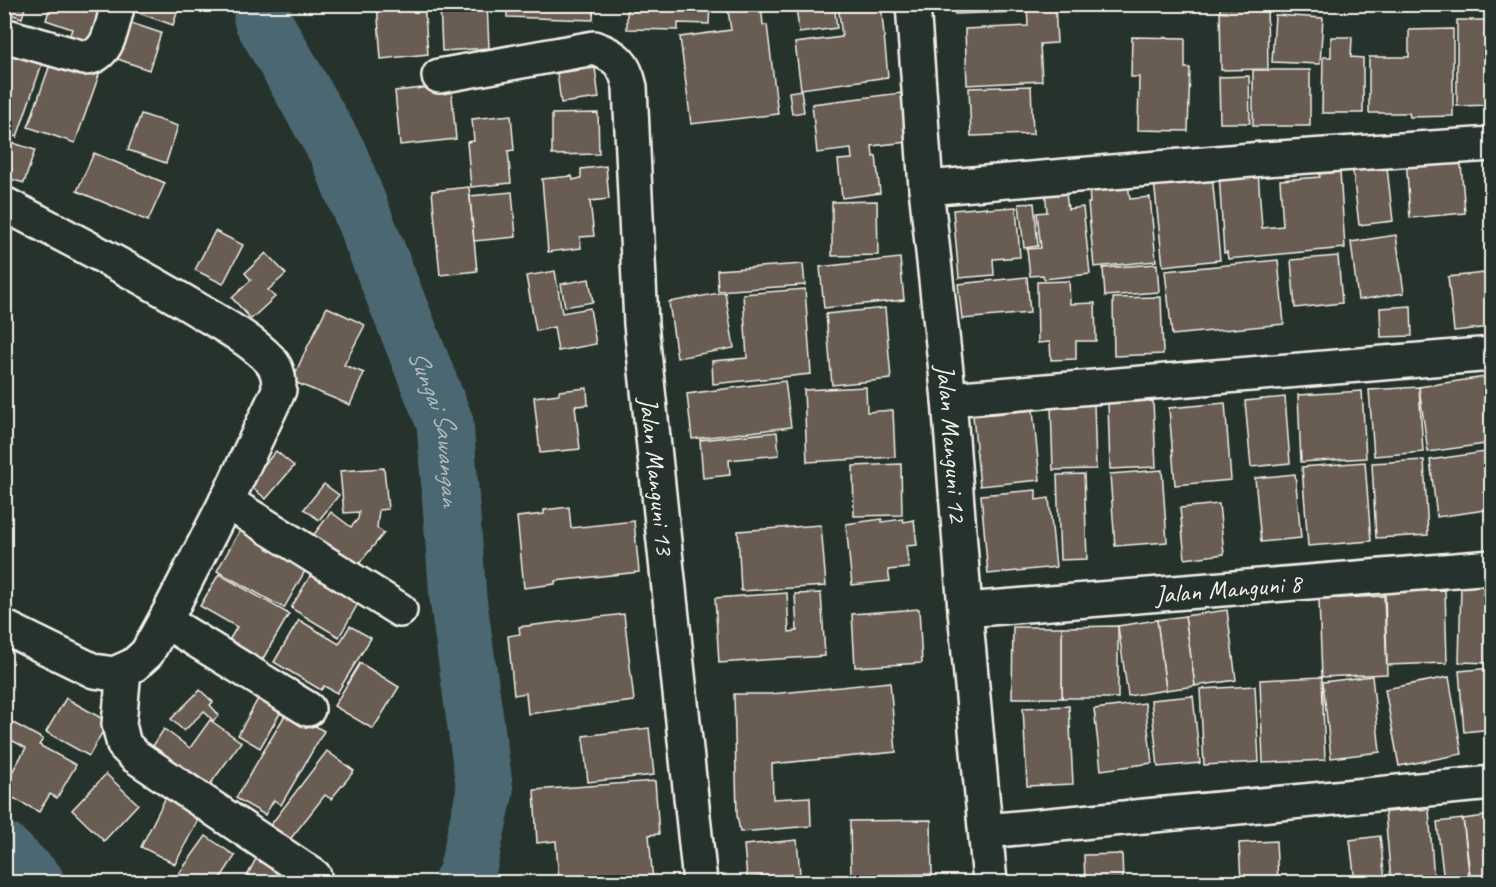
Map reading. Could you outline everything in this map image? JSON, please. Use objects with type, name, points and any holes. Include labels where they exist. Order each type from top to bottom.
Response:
[{"type":"street","points":[[4,35],[84,58],[92,58],[98,55],[105,46],[118,4]]},
{"type":"street","name":"Jalan Manguni 12","points":[[914,4],[926,188],[949,399],[964,610],[987,831],[990,882]]},
{"type":"street","name":"Jalan Manguni 13","points":[[439,75],[594,48],[613,57],[627,70],[630,87],[641,324],[700,882]]},
{"type":"street","points":[[926,188],[1263,159],[1491,144]]},
{"type":"street","points":[[4,204],[177,298],[239,335],[271,362],[278,375],[279,390],[165,621],[147,653],[134,665],[109,670],[4,627]]},
{"type":"street","points":[[949,399],[1491,354]]},
{"type":"street","points":[[226,501],[400,610]]},
{"type":"street","name":"Jalan Manguni 8","points":[[964,610],[1491,567]]},
{"type":"street","points":[[165,621],[308,709]]},
{"type":"street","points":[[109,670],[124,745],[135,756],[314,876]]},
{"type":"street","points":[[987,831],[1491,783]]},
{"type":"building","points":[[4,4],[26,4],[22,18],[4,12]]},
{"type":"building","points":[[51,4],[86,4],[103,11],[88,53],[66,46],[72,29],[46,20]]},
{"type":"building","points":[[139,4],[180,4],[173,25],[136,12]]},
{"type":"building","points":[[377,4],[424,4],[428,54],[381,59]]},
{"type":"building","points":[[440,4],[487,4],[489,48],[442,51]]},
{"type":"building","points":[[507,4],[594,4],[593,20],[507,17]]},
{"type":"building","points":[[627,4],[710,4],[709,24],[678,23],[678,30],[627,29]]},
{"type":"building","points":[[727,4],[761,4],[763,25],[767,25],[778,114],[691,124],[680,37],[731,30]]},
{"type":"building","points":[[834,4],[837,28],[799,33],[796,5]]},
{"type":"building","points":[[838,4],[881,4],[888,77],[801,89],[795,43],[842,37]]},
{"type":"building","points":[[955,4],[1015,4],[1015,12],[955,14]]},
{"type":"building","points":[[1027,4],[1055,4],[1057,43],[1040,44],[1042,81],[967,85],[965,29],[1028,26]]},
{"type":"building","points":[[1220,4],[1267,4],[1268,69],[1221,70]]},
{"type":"building","points":[[1275,15],[1323,18],[1320,64],[1272,62]]},
{"type":"building","points":[[1457,20],[1492,20],[1492,105],[1457,106]]},
{"type":"building","points":[[125,21],[161,33],[149,70],[112,57]]},
{"type":"building","points":[[1453,29],[1453,116],[1410,117],[1409,113],[1369,113],[1369,57],[1409,57],[1409,30]]},
{"type":"building","points":[[1132,37],[1185,38],[1185,68],[1190,68],[1188,131],[1138,130],[1139,77],[1131,77]]},
{"type":"building","points":[[1331,37],[1352,37],[1351,57],[1363,58],[1363,113],[1322,113],[1323,57],[1331,57]]},
{"type":"building","points":[[4,44],[44,58],[17,137],[4,133]]},
{"type":"building","points":[[52,59],[99,75],[75,143],[28,127]]},
{"type":"building","points":[[595,68],[599,98],[561,103],[557,73]]},
{"type":"building","points":[[1253,70],[1310,70],[1310,126],[1253,126]]},
{"type":"building","points":[[1249,76],[1250,123],[1220,123],[1219,77]]},
{"type":"building","points":[[451,85],[456,139],[400,145],[395,91]]},
{"type":"building","points":[[1031,86],[1033,134],[971,136],[969,88]]},
{"type":"building","points":[[801,90],[804,112],[792,114],[789,92]]},
{"type":"building","points":[[901,93],[907,142],[872,146],[873,157],[876,156],[880,193],[842,198],[838,160],[852,159],[851,149],[817,153],[812,104]]},
{"type":"building","points":[[598,113],[599,154],[552,155],[552,114]]},
{"type":"building","points":[[141,114],[178,126],[166,163],[128,150]]},
{"type":"building","points":[[511,115],[514,150],[508,151],[511,183],[471,187],[467,142],[474,141],[472,119]]},
{"type":"building","points":[[4,140],[35,150],[24,183],[4,177]]},
{"type":"building","points":[[1460,152],[1465,213],[1410,218],[1406,156]]},
{"type":"building","points":[[94,153],[165,183],[148,221],[77,191]]},
{"type":"building","points":[[1386,159],[1393,221],[1359,225],[1352,164]]},
{"type":"building","points":[[606,166],[609,199],[590,201],[594,236],[580,237],[581,248],[548,252],[542,179],[572,176],[573,180],[581,178],[581,169]]},
{"type":"building","points":[[1258,172],[1262,228],[1283,226],[1280,180],[1320,177],[1319,174],[1340,172],[1345,248],[1228,259],[1227,252],[1224,253],[1219,174]]},
{"type":"building","points":[[1212,175],[1220,260],[1163,266],[1154,181]]},
{"type":"building","points":[[1128,184],[1130,199],[1150,197],[1156,261],[1094,267],[1088,203],[1090,203],[1089,187]]},
{"type":"building","points":[[1065,186],[1068,209],[1083,207],[1090,274],[1044,279],[1043,275],[1030,276],[1027,249],[1041,248],[1037,213],[1047,212],[1045,188]]},
{"type":"building","points":[[469,187],[477,271],[440,275],[432,191]]},
{"type":"building","points":[[512,192],[516,237],[474,241],[470,196]]},
{"type":"building","points":[[877,201],[878,255],[832,256],[832,202]]},
{"type":"building","points":[[1034,203],[1038,246],[1024,248],[1019,204]]},
{"type":"building","points":[[987,207],[987,209],[1016,207],[1020,257],[993,259],[994,275],[959,278],[953,210]]},
{"type":"building","points":[[215,231],[243,245],[223,284],[195,270]]},
{"type":"building","points":[[1396,235],[1404,293],[1358,300],[1351,242]]},
{"type":"building","points":[[266,253],[286,274],[268,290],[275,297],[251,319],[232,298],[251,280],[245,273]]},
{"type":"building","points":[[1338,256],[1342,303],[1295,308],[1291,260]]},
{"type":"building","points":[[900,258],[904,300],[824,308],[820,267]]},
{"type":"building","points":[[1278,260],[1284,324],[1172,335],[1165,271]]},
{"type":"building","points":[[803,264],[805,285],[718,291],[717,270]]},
{"type":"building","points":[[1157,264],[1159,292],[1105,296],[1103,268]]},
{"type":"building","points":[[555,271],[562,313],[590,308],[596,344],[558,351],[554,327],[536,331],[526,276]]},
{"type":"building","points":[[1484,273],[1490,327],[1454,331],[1448,277]]},
{"type":"building","points":[[1027,277],[1030,313],[962,319],[958,284]]},
{"type":"building","points":[[589,279],[593,302],[565,307],[561,284]]},
{"type":"building","points":[[1069,281],[1070,304],[1095,303],[1096,341],[1076,341],[1076,359],[1051,360],[1050,342],[1038,343],[1037,282]]},
{"type":"building","points":[[805,289],[811,374],[713,384],[712,361],[747,358],[743,294]]},
{"type":"building","points":[[725,292],[734,348],[677,358],[669,302]]},
{"type":"building","points":[[1161,297],[1163,354],[1114,356],[1113,298]]},
{"type":"building","points":[[1411,306],[1412,336],[1381,337],[1380,308]]},
{"type":"building","points":[[327,307],[365,325],[344,365],[364,373],[350,405],[292,381]]},
{"type":"building","points":[[885,308],[891,379],[832,385],[826,314]]},
{"type":"building","points":[[1484,377],[1492,443],[1428,452],[1419,387]]},
{"type":"building","points":[[785,381],[791,427],[692,439],[687,394]]},
{"type":"building","points":[[866,387],[867,412],[893,410],[895,457],[807,462],[804,390]]},
{"type":"building","points":[[1419,387],[1423,452],[1374,456],[1369,390]]},
{"type":"building","points":[[587,388],[588,405],[575,406],[580,449],[540,453],[534,397]]},
{"type":"building","points":[[1362,391],[1366,458],[1301,462],[1298,395]]},
{"type":"building","points":[[1285,397],[1290,463],[1251,467],[1245,401]]},
{"type":"building","points":[[1153,401],[1156,467],[1110,469],[1108,403]]},
{"type":"building","points":[[1225,403],[1231,480],[1175,485],[1169,408]]},
{"type":"building","points":[[1094,404],[1096,469],[1053,470],[1051,405]]},
{"type":"building","points":[[1033,410],[1040,480],[980,486],[973,416]]},
{"type":"building","points":[[777,432],[779,455],[729,460],[730,475],[703,478],[700,440]]},
{"type":"building","points":[[276,451],[294,466],[266,499],[248,484]]},
{"type":"building","points":[[1492,451],[1492,509],[1437,517],[1430,460]]},
{"type":"building","points":[[1424,460],[1428,535],[1376,538],[1372,463]]},
{"type":"building","points":[[1365,462],[1371,541],[1308,546],[1302,467]]},
{"type":"building","points":[[901,464],[902,515],[854,516],[853,466]]},
{"type":"building","points":[[384,468],[388,509],[379,510],[377,528],[384,533],[357,566],[312,537],[331,512],[351,527],[358,519],[359,512],[344,513],[340,471]]},
{"type":"building","points":[[1162,470],[1167,542],[1115,546],[1110,474]]},
{"type":"building","points":[[1084,474],[1087,559],[1060,560],[1057,475]]},
{"type":"building","points":[[1295,474],[1301,538],[1261,542],[1255,478]]},
{"type":"building","points":[[324,484],[339,495],[319,520],[304,509]]},
{"type":"building","points":[[1036,490],[1036,500],[1049,498],[1056,567],[988,574],[981,495]]},
{"type":"building","points":[[1219,504],[1224,554],[1185,559],[1180,508]]},
{"type":"building","points":[[569,507],[571,528],[634,521],[639,572],[555,581],[555,584],[524,588],[517,517],[544,514],[544,510]]},
{"type":"building","points":[[882,519],[882,522],[914,520],[917,545],[906,546],[909,568],[888,570],[890,581],[852,585],[846,524]]},
{"type":"building","points":[[243,525],[310,562],[284,608],[217,571]]},
{"type":"building","points":[[821,525],[826,586],[741,591],[738,531]]},
{"type":"building","points":[[316,566],[364,593],[339,637],[291,608]]},
{"type":"building","points":[[219,574],[289,614],[261,662],[228,642],[237,627],[200,606]]},
{"type":"building","points":[[1461,585],[1492,586],[1492,663],[1459,662]]},
{"type":"building","points":[[1445,590],[1447,663],[1387,665],[1385,592]]},
{"type":"building","points":[[787,593],[789,632],[797,631],[795,594],[821,593],[825,656],[719,663],[715,598]]},
{"type":"building","points":[[1384,596],[1387,674],[1322,677],[1319,599]]},
{"type":"building","points":[[919,609],[922,663],[855,667],[852,614]]},
{"type":"building","points":[[1227,610],[1236,680],[1195,686],[1185,616]]},
{"type":"building","points":[[624,614],[634,701],[528,714],[526,693],[514,695],[508,636],[520,634],[519,627]]},
{"type":"building","points":[[1185,616],[1195,686],[1166,690],[1157,620]]},
{"type":"building","points":[[299,620],[339,644],[350,626],[371,638],[337,693],[324,686],[321,690],[274,662]]},
{"type":"building","points":[[1157,620],[1166,690],[1128,696],[1118,626]]},
{"type":"building","points":[[1118,626],[1118,698],[1062,698],[1062,627]]},
{"type":"building","points":[[1013,627],[1062,627],[1062,698],[1012,698]]},
{"type":"building","points":[[360,663],[399,687],[373,729],[334,706]]},
{"type":"building","points":[[1492,668],[1492,729],[1464,732],[1459,671]]},
{"type":"building","points":[[1372,676],[1380,752],[1331,758],[1323,682]]},
{"type":"building","points":[[1322,677],[1325,760],[1263,763],[1260,680]]},
{"type":"building","points":[[1449,677],[1462,754],[1399,766],[1385,689]]},
{"type":"building","points":[[890,682],[896,752],[772,764],[773,799],[810,797],[811,826],[740,832],[737,815],[734,694],[771,694]]},
{"type":"building","points":[[1255,686],[1259,762],[1204,765],[1200,689]]},
{"type":"building","points":[[200,690],[213,702],[210,705],[219,715],[213,721],[204,711],[184,731],[171,719]]},
{"type":"building","points":[[263,690],[286,703],[260,748],[238,735]]},
{"type":"building","points":[[1193,696],[1200,763],[1158,767],[1151,700]]},
{"type":"building","points":[[66,698],[108,722],[89,756],[46,732]]},
{"type":"building","points":[[1145,703],[1152,763],[1101,770],[1094,709]]},
{"type":"building","points":[[1069,706],[1073,784],[1027,786],[1023,708]]},
{"type":"building","points":[[288,710],[324,731],[281,805],[274,800],[265,815],[236,798]]},
{"type":"building","points":[[4,718],[43,739],[39,745],[76,765],[57,798],[50,794],[39,812],[4,793],[4,786],[26,748],[4,736]]},
{"type":"building","points":[[210,720],[241,742],[206,790],[151,749],[164,729],[190,748]]},
{"type":"building","points":[[649,728],[654,775],[588,782],[583,736]]},
{"type":"building","points":[[327,751],[354,771],[331,799],[325,795],[288,842],[269,827]]},
{"type":"building","points":[[106,774],[138,804],[104,841],[72,810]]},
{"type":"building","points":[[655,781],[659,834],[649,835],[653,882],[559,882],[556,841],[537,843],[534,790]]},
{"type":"building","points":[[168,793],[203,810],[175,864],[141,847]]},
{"type":"building","points":[[1429,809],[1434,882],[1391,882],[1385,812]]},
{"type":"building","points":[[1492,815],[1492,882],[1471,882],[1463,819]]},
{"type":"building","points":[[1463,819],[1470,882],[1444,882],[1437,822]]},
{"type":"building","points":[[931,820],[932,874],[851,876],[850,821]]},
{"type":"building","points":[[206,836],[235,856],[218,882],[173,882]]},
{"type":"building","points":[[1380,836],[1385,882],[1355,882],[1350,840]]},
{"type":"building","points":[[797,840],[800,874],[747,878],[744,845]]},
{"type":"building","points":[[1276,841],[1278,882],[1241,882],[1239,843]]},
{"type":"building","points":[[261,849],[297,882],[244,882]]},
{"type":"building","points":[[1122,854],[1123,882],[1085,882],[1084,855]]},
{"type":"building","points":[[948,878],[949,882],[909,882]]},
{"type":"waterway","name":"Sungai Sawangan","points":[[263,4],[262,19],[338,153],[445,423],[458,598],[485,791],[466,877],[462,882]]},
{"type":"waterway","name":"Sungai Sawangan","points":[[4,851],[36,882]]}]
